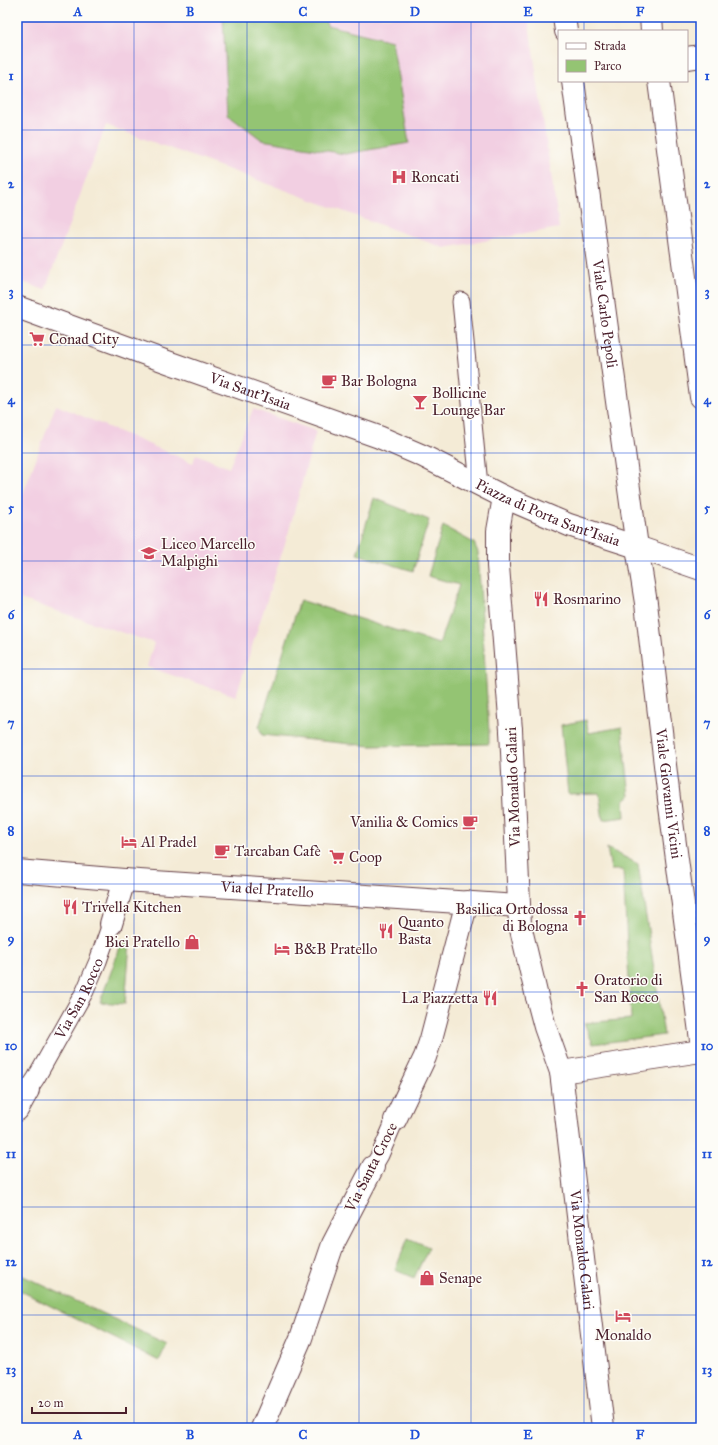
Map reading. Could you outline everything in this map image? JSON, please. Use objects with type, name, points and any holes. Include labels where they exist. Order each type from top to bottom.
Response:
[{"type":"street","points":[[564,17],[566,30]]},
{"type":"street","points":[[651,17],[652,30]]},
{"type":"street","points":[[688,58],[701,56]]},
{"type":"street","name":"Viale Carlo Pepoli","points":[[573,82],[636,547]]},
{"type":"street","points":[[659,82],[701,397]]},
{"type":"street","name":"Via Sant'Isaia","points":[[17,307],[379,437],[423,456],[478,484]]},
{"type":"street","name":"Piazza di Porta Sant'Isaia","points":[[478,484],[504,497],[576,528],[701,569]]},
{"type":"street","name":"Via Monaldo Calari","points":[[504,497],[498,530],[498,566],[511,730],[518,906],[521,934],[537,997],[545,1027],[561,1072],[603,1428]]},
{"type":"street","name":"Viale Giovanni Vicini","points":[[636,547],[646,603],[669,799],[701,1040]]},
{"type":"street","name":"Via del Pratello","points":[[17,871],[124,880],[518,906]]},
{"type":"street","name":"Via San Rocco","points":[[111,924],[124,880]]},
{"type":"street","name":"Via Santa Croce","points":[[395,1120],[432,1039],[467,902]]},
{"type":"street","points":[[561,1072],[701,1052]]},
{"type":"street","name":"Via San Rocco","points":[[17,1110],[28,1090]]},
{"type":"street","name":"Via Santa Croce","points":[[262,1428],[301,1338],[332,1244],[373,1167]]},
{"type":"lane","name":"Piazza di Porta Sant'Isaia","points":[[461,302],[478,484]]},
{"type":"lane","name":"Via San Rocco","points":[[28,1090],[85,991],[98,961],[111,924]]},
{"type":"lane","name":"Via Santa Croce","points":[[373,1167],[395,1120]]},
{"type":"shaded area","name":"Roncati","points":[[17,17],[528,17],[559,228],[444,248],[106,125],[45,290],[17,280]]},
{"type":"shaded area","name":"Liceo Marcello Malpighi","points":[[56,405],[193,463],[196,454],[229,468],[253,409],[316,431],[288,534],[236,696],[147,667],[154,643],[17,598],[17,510]]},
{"type":"green space","points":[[223,17],[324,17],[327,25],[392,41],[409,143],[345,154],[262,140],[228,114]]},
{"type":"green space","points":[[374,498],[429,520],[413,571],[357,554]]},
{"type":"green space","points":[[443,526],[474,543],[478,552],[489,744],[371,746],[262,735],[259,727],[300,600],[439,644],[459,585],[428,576]]},
{"type":"green space","points":[[586,720],[589,733],[622,727],[630,796],[624,801],[625,817],[603,820],[599,793],[568,794],[561,725]]},
{"type":"green space","points":[[607,848],[638,864],[664,1035],[593,1044],[584,1023],[631,1019],[623,870],[611,870]]},
{"type":"green space","points":[[130,943],[125,1004],[100,1002],[120,947],[124,944]]},
{"type":"green space","points":[[408,1238],[429,1247],[414,1278],[395,1270]]},
{"type":"green space","points":[[17,1273],[167,1344],[159,1361],[17,1289]]},
{"type":"place","name":"Roncati","points":[[399,177]]},
{"type":"place","name":"Conad City","points":[[37,339]]},
{"type":"place","name":"Bar Bologna","points":[[329,381]]},
{"type":"place","name":"Bollicine Lounge Bar","points":[[420,402]]},
{"type":"place","name":"Liceo Marcello Malpighi","points":[[149,553]]},
{"type":"place","name":"Rosmarino","points":[[541,599]]},
{"type":"place","name":"Vanilia & Comics","points":[[470,822]]},
{"type":"place","name":"Al Pradel","points":[[129,842]]},
{"type":"place","name":"Tarcaban Cafè","points":[[222,851]]},
{"type":"place","name":"Coop","points":[[337,857]]},
{"type":"place","name":"Trivella Kitchen","points":[[70,907]]},
{"type":"place","name":"Basilica Ortodossa di Bologna","points":[[580,918]]},
{"type":"place","name":"Quanto Basta","points":[[386,931]]},
{"type":"place","name":"Bici Pratello","points":[[192,942]]},
{"type":"place","name":"B&B Pratello","points":[[282,949]]},
{"type":"place","name":"Oratorio di San Rocco","points":[[582,989]]},
{"type":"place","name":"La Piazzetta","points":[[490,998]]},
{"type":"place","name":"Senape","points":[[427,1278]]},
{"type":"place","name":"Monaldo","points":[[623,1316]]}]
